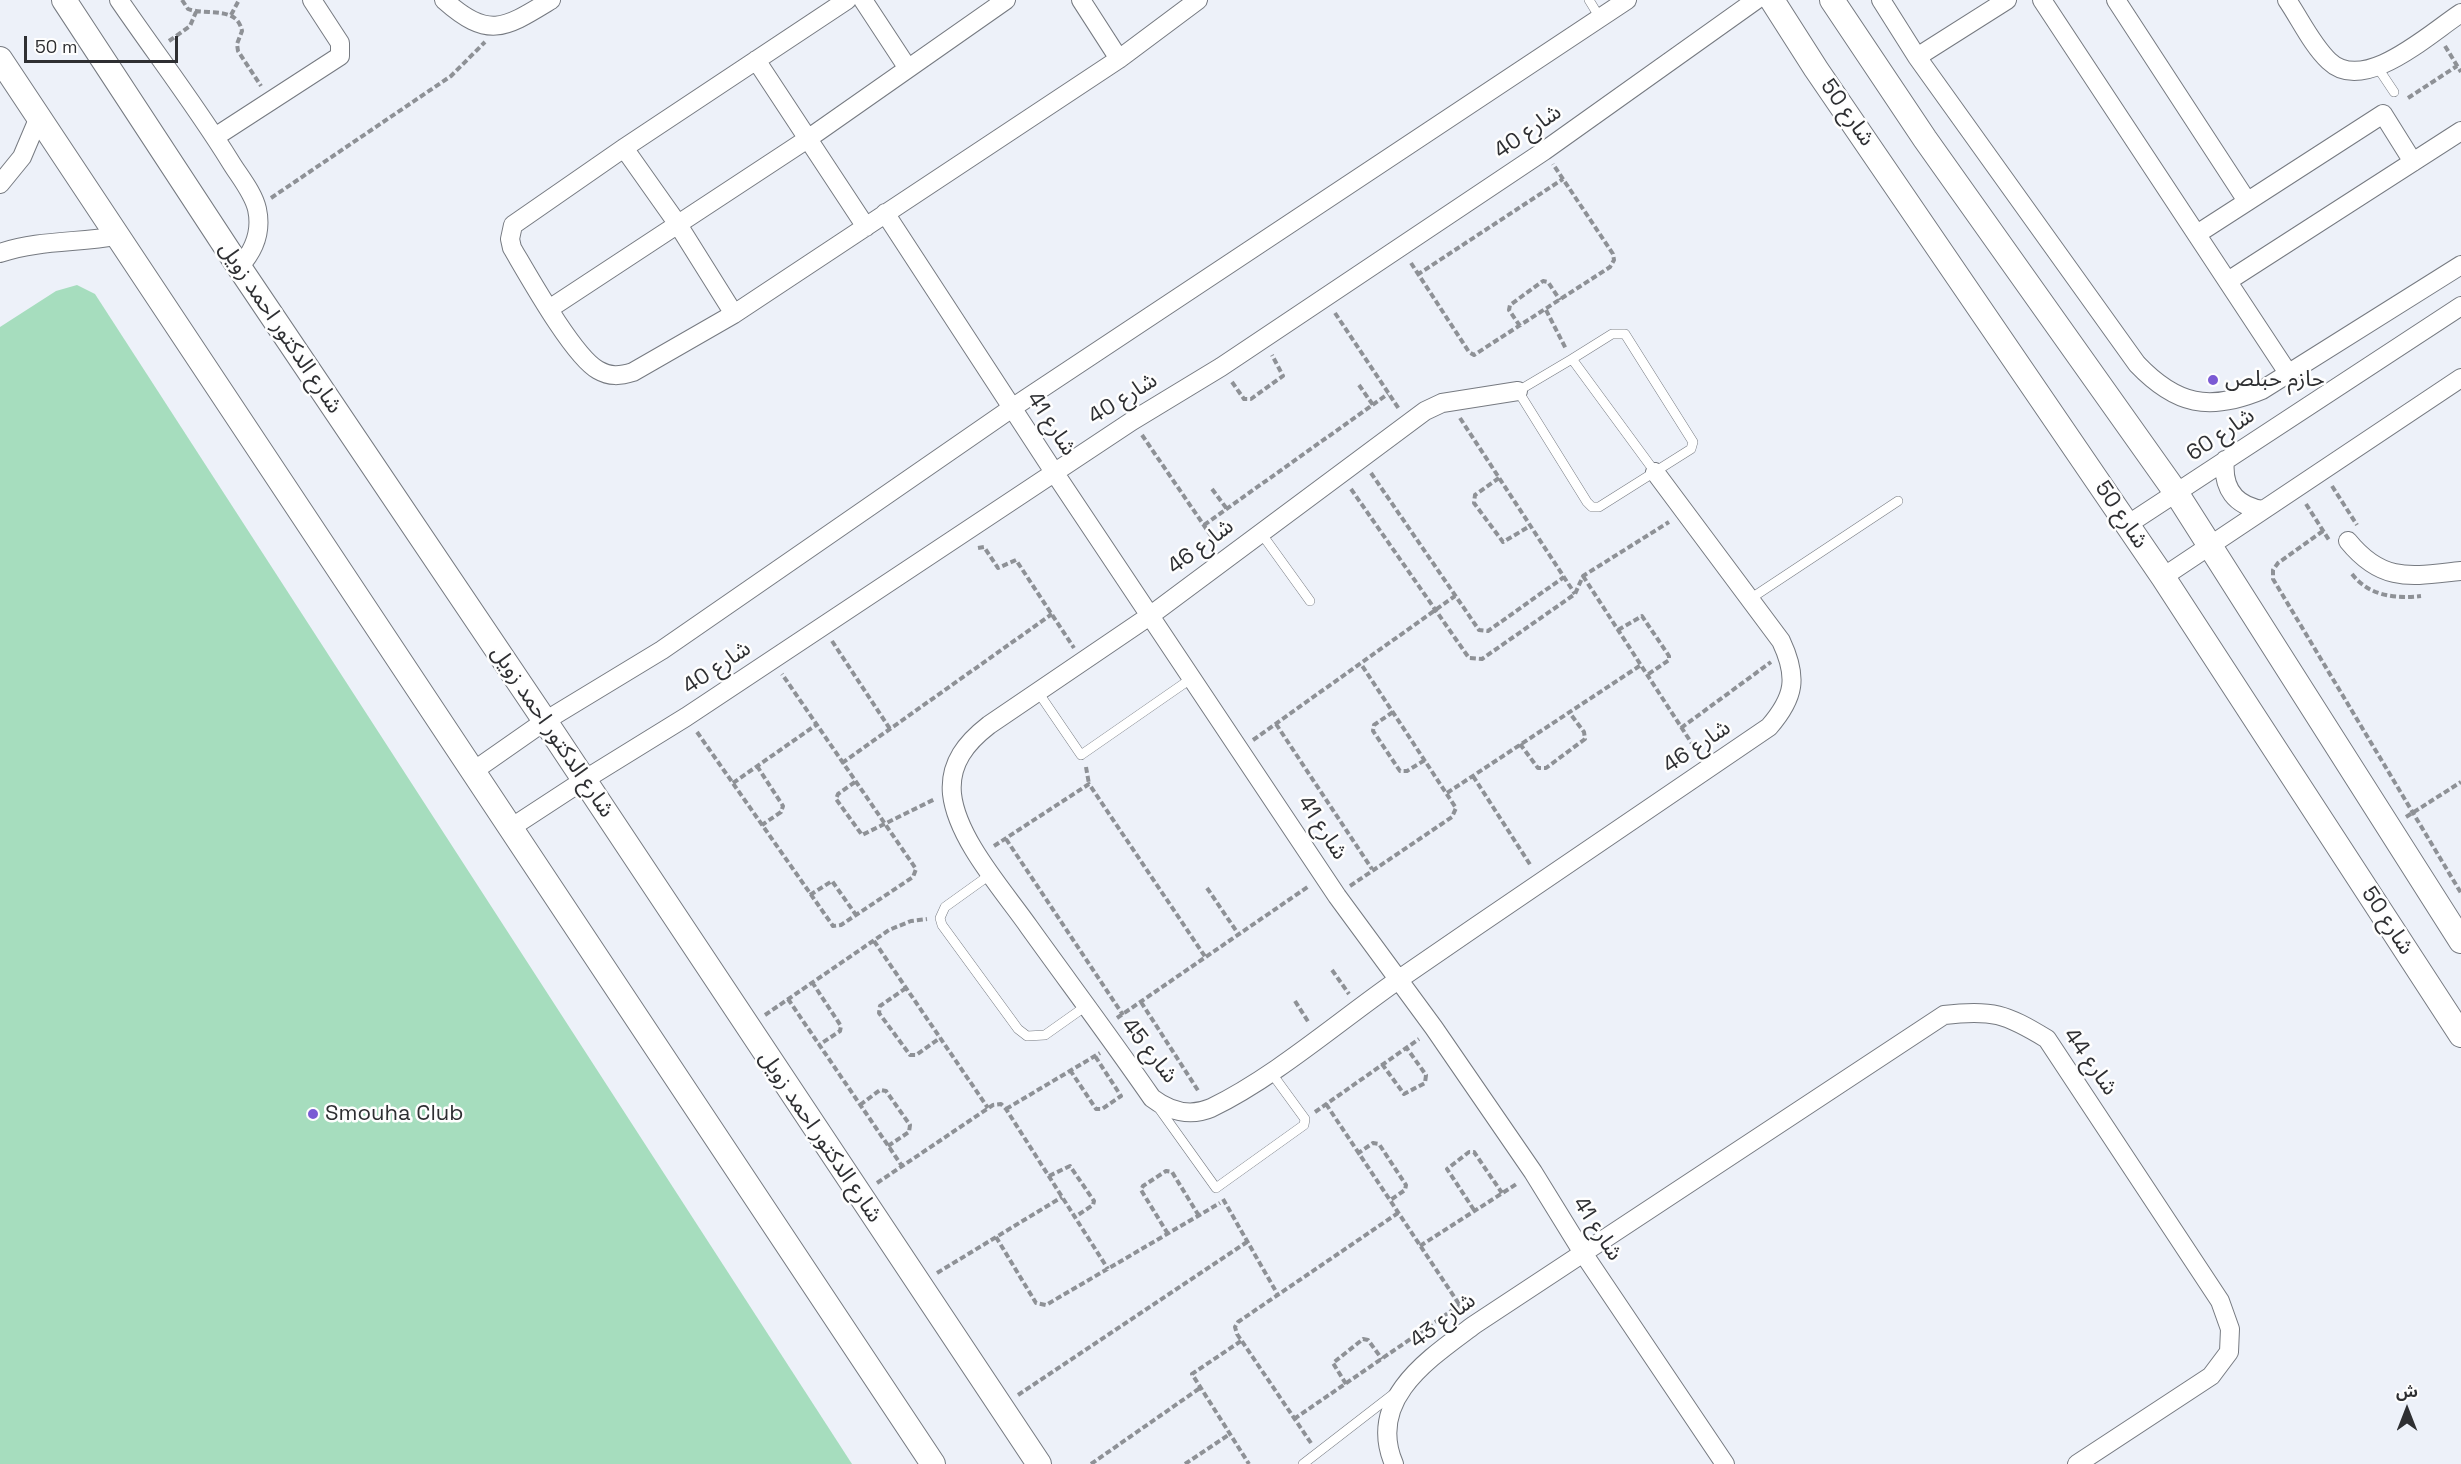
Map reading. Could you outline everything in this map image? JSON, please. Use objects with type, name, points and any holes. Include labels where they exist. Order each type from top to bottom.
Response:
[{"type":"street","name":"شارع الدكتور احمد زويل","points":[[64,0],[239,267],[545,721],[1039,1464]]},
{"type":"street","points":[[118,0],[215,137],[256,207],[259,220],[254,246],[239,267]]},
{"type":"street","points":[[215,137],[340,57],[340,43],[312,0]]},
{"type":"street","points":[[444,0],[475,21],[496,27],[517,21],[551,0]]},
{"type":"street","points":[[847,0],[538,206],[511,231],[512,248],[549,309],[586,360],[596,369],[618,376],[653,362],[734,314],[1119,58],[1198,0]]},
{"type":"street","points":[[863,0],[907,67]]},
{"type":"street","points":[[549,309],[809,138],[907,67],[1006,0]]},
{"type":"street","points":[[1080,0],[1119,58]]},
{"type":"street","name":"شارع 40","points":[[472,772],[545,721],[662,650],[1012,408],[1627,0]]},
{"type":"street","name":"شارع 40","points":[[509,829],[686,717],[1132,421],[1221,367],[1544,151],[1756,0]]},
{"type":"street","name":"شارع 50","points":[[1773,0],[1816,69],[2163,577],[2461,1035]]},
{"type":"street","points":[[1832,0],[1925,139],[2177,494],[2208,547],[2461,941]]},
{"type":"street","points":[[1881,0],[1917,57],[2137,364],[2156,384],[2181,398],[2208,404],[2236,401],[2262,390],[2461,265]]},
{"type":"street","points":[[1917,57],[2007,0]]},
{"type":"street","points":[[2043,0],[2288,374]]},
{"type":"street","points":[[2116,0],[2247,201]]},
{"type":"street","points":[[2287,0],[2328,60],[2338,68],[2350,72],[2378,68],[2461,13]]},
{"type":"street","points":[[0,58],[509,829],[933,1464]]},
{"type":"street","points":[[756,60],[866,227]]},
{"type":"street","points":[[2197,234],[2383,114],[2413,162]]},
{"type":"street","points":[[0,184],[22,157],[39,117]]},
{"type":"street","points":[[2228,281],[2461,131]]},
{"type":"street","points":[[624,148],[677,223],[734,314]]},
{"type":"street","name":"شارع 41","points":[[885,213],[1054,472],[1337,896],[1434,1028],[1533,1172],[1583,1253],[1725,1464]]},
{"type":"street","points":[[0,253],[54,240],[83,242],[117,236]]},
{"type":"street","name":"شارع 60","points":[[2127,525],[2461,306]]},
{"type":"street","points":[[2163,577],[2461,378]]},
{"type":"street","name":"شارع 46","points":[[952,791],[956,764],[970,739],[1151,615],[1408,423],[1425,411],[1449,402],[1518,391]]},
{"type":"street","points":[[2225,460],[2226,484],[2231,494],[2240,503],[2263,510]]},
{"type":"street","name":"شارع 46","points":[[1398,980],[1769,727],[1784,709],[1792,686],[1791,663],[1786,651],[1655,472]]},
{"type":"street","points":[[2354,535],[2367,561],[2392,574],[2410,576],[2461,571]]},
{"type":"street","name":"شارع 45","points":[[952,791],[955,810],[979,856],[1152,1098],[1164,1107],[1179,1112],[1195,1112],[1210,1108],[1270,1071],[1398,980]]},
{"type":"street","name":"شارع 44","points":[[1583,1253],[1944,1015],[1980,1011],[2014,1019],[2046,1038],[2220,1301],[2230,1329],[2229,1352],[2211,1376],[2077,1464]]},
{"type":"street","name":"شارع 43","points":[[1394,1464],[1388,1443],[1388,1424],[1393,1405],[1402,1387],[1433,1356],[1583,1253]]},
{"type":"lane","points":[[1589,0],[1600,18]]},
{"type":"lane","points":[[2378,68],[2394,92]]},
{"type":"lane","points":[[1615,333],[1628,336],[1693,442],[1691,449],[1599,507],[1589,505],[1518,391],[1572,360],[1615,333]]},
{"type":"lane","points":[[1572,360],[1655,472]]},
{"type":"lane","points":[[1750,599],[1898,501]]},
{"type":"lane","points":[[1261,533],[1310,601]]},
{"type":"lane","points":[[1038,692],[1081,755],[1192,678]]},
{"type":"lane","points":[[992,874],[945,908],[940,918],[942,925],[1022,1033],[1033,1038],[1045,1035],[1086,1006]]},
{"type":"lane","points":[[1152,1098],[1216,1188],[1303,1126],[1305,1119],[1270,1071]]},
{"type":"lane","points":[[1303,1464],[1402,1387]]},
{"type":"path","points":[[182,0],[188,9],[196,12],[220,12],[231,15],[242,26],[242,36],[237,44],[238,51],[272,102]]},
{"type":"path","points":[[231,15],[239,0]]},
{"type":"path","points":[[154,50],[184,31],[196,12]]},
{"type":"path","points":[[256,207],[451,76],[484,44],[496,27]]},
{"type":"path","points":[[2435,30],[2461,72]]},
{"type":"path","points":[[2383,114],[2457,66]]},
{"type":"path","points":[[1401,247],[1472,355],[1546,310],[1610,267],[1614,260],[1544,151]]},
{"type":"path","points":[[1417,274],[1563,179]]},
{"type":"path","points":[[1520,326],[1509,310],[1510,305],[1543,281],[1548,282],[1560,300]]},
{"type":"path","points":[[1325,297],[1408,423]]},
{"type":"path","points":[[1546,310],[1572,360]]},
{"type":"path","points":[[1221,367],[1242,397],[1251,399],[1284,374],[1260,340]]},
{"type":"path","points":[[1359,385],[1373,405]]},
{"type":"path","points":[[1204,525],[1388,394]]},
{"type":"path","points":[[1449,402],[1575,594]]},
{"type":"path","points":[[1132,421],[1227,558]]},
{"type":"path","points":[[1360,458],[1477,628],[1485,632],[1564,577]]},
{"type":"path","points":[[2323,470],[2354,535]]},
{"type":"path","points":[[1341,473],[1468,658],[1479,660],[1575,594],[1583,576],[1685,512]]},
{"type":"path","points":[[1499,478],[1475,495],[1474,503],[1503,542],[1530,525]]},
{"type":"path","points":[[1212,489],[1227,509]]},
{"type":"path","points":[[2324,531],[2278,563],[2272,570],[2273,579],[2461,893]]},
{"type":"path","points":[[970,553],[983,546],[999,568],[1016,560],[1083,661]]},
{"type":"path","points":[[1583,576],[1708,769]]},
{"type":"path","points":[[1240,749],[1455,596]]},
{"type":"path","points":[[842,763],[1052,614]]},
{"type":"path","points":[[1618,630],[1642,616],[1669,656],[1669,660],[1647,675]]},
{"type":"path","points":[[823,624],[832,642],[890,729]]},
{"type":"path","points":[[832,642],[842,636]]},
{"type":"path","points":[[1681,728],[1786,651]]},
{"type":"path","points":[[686,717],[810,895],[833,926],[839,927],[916,873],[916,869],[772,659]]},
{"type":"path","points":[[1337,896],[1372,869],[1452,817],[1455,805],[1361,664]]},
{"type":"path","points":[[1447,793],[1641,665]]},
{"type":"path","points":[[1393,712],[1372,727],[1392,760],[1403,772],[1425,759]]},
{"type":"path","points":[[1520,744],[1538,768],[1546,768],[1585,739],[1584,732],[1569,712]]},
{"type":"path","points":[[1276,724],[1372,869]]},
{"type":"path","points":[[733,783],[816,725]]},
{"type":"path","points":[[757,766],[783,807],[781,812],[762,825]]},
{"type":"path","points":[[1473,776],[1542,882]]},
{"type":"path","points":[[855,782],[838,794],[836,799],[860,834],[864,836],[884,823],[952,791]]},
{"type":"path","points":[[2389,829],[2461,782]]},
{"type":"path","points":[[979,856],[1089,784],[1206,958]]},
{"type":"path","points":[[1006,839],[1123,1015]]},
{"type":"path","points":[[1102,1029],[1324,876]]},
{"type":"path","points":[[810,895],[832,881],[856,915]]},
{"type":"path","points":[[1208,888],[1239,935]]},
{"type":"path","points":[[747,1027],[874,941],[911,921],[940,918]]},
{"type":"path","points":[[874,941],[988,1108]]},
{"type":"path","points":[[1332,970],[1359,1008]]},
{"type":"path","points":[[812,982],[841,1026],[840,1031],[819,1045]]},
{"type":"path","points":[[906,988],[880,1006],[879,1013],[910,1055],[916,1055],[940,1038]]},
{"type":"path","points":[[788,999],[902,1167]]},
{"type":"path","points":[[1295,1001],[1318,1037]]},
{"type":"path","points":[[1141,1002],[1210,1108]]},
{"type":"path","points":[[1305,1119],[1434,1028]]},
{"type":"path","points":[[1006,1109],[1113,1044]]},
{"type":"path","points":[[1382,1064],[1404,1095],[1425,1083],[1426,1075],[1406,1047]]},
{"type":"path","points":[[1070,1070],[1096,1109],[1102,1109],[1121,1095],[1095,1056]]},
{"type":"path","points":[[860,1105],[882,1090],[887,1092],[911,1129],[888,1146]]},
{"type":"path","points":[[859,1195],[988,1108],[1000,1104],[1006,1109],[1108,1269]]},
{"type":"path","points":[[1326,1104],[1357,1154],[1474,1326]]},
{"type":"path","points":[[1357,1154],[1373,1143],[1379,1144],[1406,1186],[1389,1201]]},
{"type":"path","points":[[1474,1210],[1447,1169],[1469,1152],[1473,1152],[1502,1193]]},
{"type":"path","points":[[1049,1176],[1070,1166],[1094,1201],[1093,1205],[1075,1217]]},
{"type":"path","points":[[1168,1234],[1141,1190],[1143,1186],[1166,1171],[1172,1172],[1199,1216]]},
{"type":"path","points":[[1420,1246],[1533,1172]]},
{"type":"path","points":[[1216,1188],[1278,1295]]},
{"type":"path","points":[[919,1284],[1062,1197]]},
{"type":"path","points":[[996,1238],[1036,1303],[1046,1305],[1224,1201]]},
{"type":"path","points":[[1316,1452],[1235,1332],[1237,1324],[1398,1213]]},
{"type":"path","points":[[1000,1407],[1247,1242]]},
{"type":"path","points":[[1294,1419],[1460,1305]]},
{"type":"path","points":[[1346,1384],[1333,1366],[1334,1361],[1364,1340],[1368,1340],[1382,1359]]},
{"type":"path","points":[[1241,1341],[1194,1370],[1193,1375],[1249,1464]]},
{"type":"path","points":[[1091,1464],[1200,1388]]},
{"type":"path","points":[[1185,1464],[1230,1434]]},
{"type":"green space","name":"Smouha Club","points":[[77,285],[95,294],[852,1464],[0,1464],[0,327],[56,291]]},
{"type":"place","name":"حازم حبلص","points":[[2213,380]]},
{"type":"place","name":"Smouha Club","points":[[313,1114]]}]
